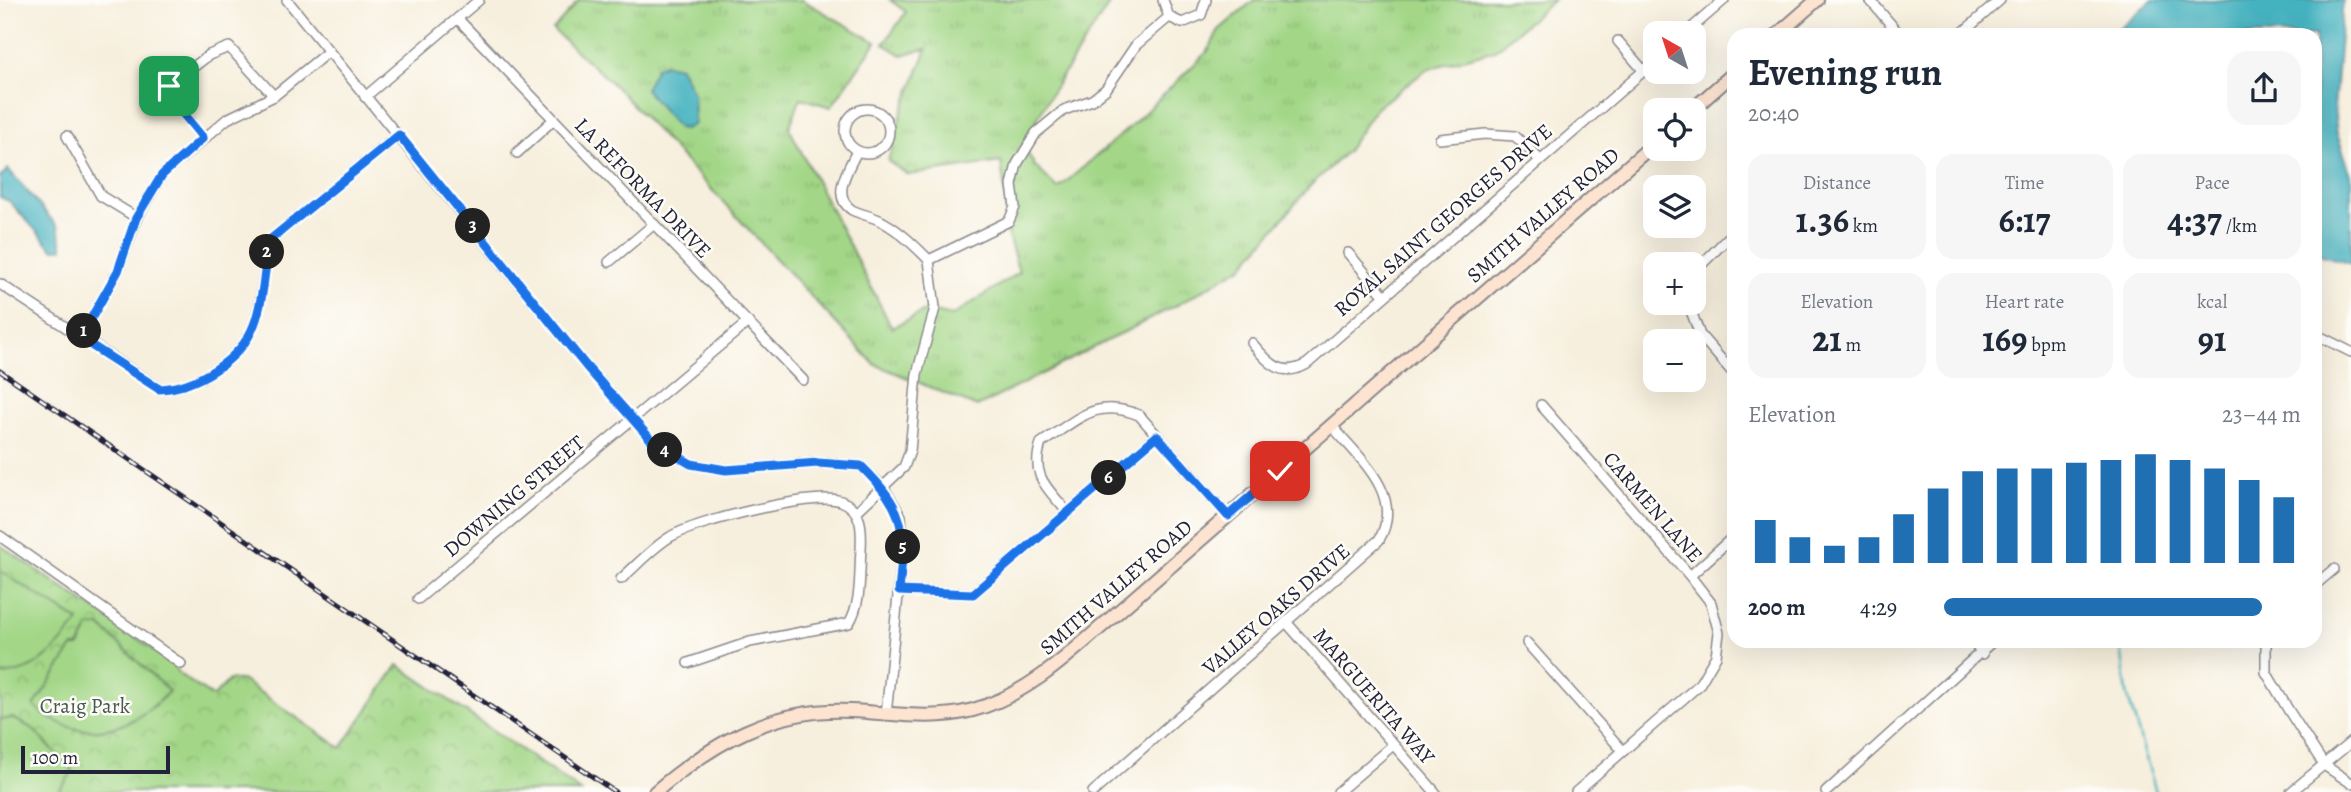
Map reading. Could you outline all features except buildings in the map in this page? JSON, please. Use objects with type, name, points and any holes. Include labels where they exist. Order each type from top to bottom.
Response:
[{"type":"main road","points":[[1785,28],[1817,0]]},
{"type":"main road","points":[[1706,98],[1727,79]]},
{"type":"main road","name":"SMITH VALLEY ROAD","points":[[655,792],[702,754],[765,722],[832,711],[886,715],[955,714],[993,703],[1029,684],[1071,653],[1643,153]]},
{"type":"street","points":[[287,0],[653,442],[691,464],[726,470],[818,463],[861,466],[884,488],[901,516],[903,546],[886,715]]},
{"type":"street","points":[[365,97],[480,0]]},
{"type":"street","points":[[1163,0],[1169,17],[1182,23],[1196,20],[1205,9],[1206,0]]},
{"type":"street","points":[[1700,21],[1724,0]]},
{"type":"street","points":[[1870,0],[1894,28]]},
{"type":"street","points":[[1968,28],[2000,0]]},
{"type":"street","points":[[929,260],[1009,221],[1015,207],[1012,185],[1017,164],[1037,133],[1064,110],[1092,100],[1106,89],[1136,45],[1169,17]]},
{"type":"street","name":"LA REFORMA DRIVE","points":[[458,19],[803,380]]},
{"type":"street","points":[[1618,41],[1643,71]]},
{"type":"street","points":[[203,138],[166,93],[169,86],[209,55],[229,47],[274,96]]},
{"type":"street","points":[[80,338],[118,271],[136,218],[162,175],[227,119],[274,96],[329,51]]},
{"type":"street","name":"ROYAL SAINT GEORGES DRIVE","points":[[1252,343],[1276,368],[1286,371],[1297,369],[1643,71]]},
{"type":"street","points":[[861,110],[875,111],[888,127],[887,140],[877,150],[857,151],[846,136],[846,124],[861,110]]},
{"type":"street","points":[[517,153],[553,120]]},
{"type":"street","points":[[1440,139],[1485,134],[1515,136],[1539,159]]},
{"type":"street","points":[[0,284],[159,389],[192,383],[217,368],[242,344],[254,326],[271,239],[399,135]]},
{"type":"street","points":[[67,136],[101,196],[136,218]]},
{"type":"street","points":[[856,512],[904,467],[910,451],[918,374],[935,308],[929,260],[900,233],[879,219],[850,209],[844,201],[841,193],[844,177],[857,151]]},
{"type":"street","points":[[609,262],[653,225]]},
{"type":"street","points":[[1706,260],[1727,239]]},
{"type":"street","points":[[1348,253],[1384,295]]},
{"type":"street","points":[[1692,315],[1700,335],[1727,366]]},
{"type":"street","name":"DOWNING STREET","points":[[418,599],[748,323]]},
{"type":"street","points":[[2322,338],[2351,352]]},
{"type":"street","name":"CARMEN LANE","points":[[1541,405],[1690,576],[1711,603],[1719,632],[1716,656],[1699,685],[1576,792]]},
{"type":"street","points":[[1068,513],[1038,475],[1036,459],[1041,443],[1099,407],[1118,406],[1139,415],[1228,516]]},
{"type":"street","name":"VALLEY OAKS DRIVE","points":[[1093,792],[1372,549],[1385,529],[1388,516],[1385,492],[1332,426]]},
{"type":"street","points":[[899,591],[973,594],[1157,436]]},
{"type":"street","points":[[621,579],[671,536],[747,511],[822,498],[842,501],[856,512],[862,525],[858,597],[856,612],[849,624],[750,642],[688,663]]},
{"type":"street","points":[[0,536],[181,664]]},
{"type":"street","points":[[1690,576],[1727,542]]},
{"type":"street","points":[[2322,579],[2334,569]]},
{"type":"street","name":"MARGUERITA WAY","points":[[1287,623],[1435,792]]},
{"type":"street","points":[[1527,643],[1623,751]]},
{"type":"street","points":[[1978,648],[1983,654]]},
{"type":"street","points":[[1826,792],[1988,648]]},
{"type":"street","points":[[2266,648],[2266,672],[2324,765],[2351,783]]},
{"type":"street","points":[[2291,792],[2351,742]]},
{"type":"street","points":[[1338,792],[1393,745]]},
{"type":"green space","points":[[579,0],[802,0],[876,42],[831,107],[801,98],[789,128],[892,328],[927,310],[952,316],[1019,272],[1007,233],[1001,162],[908,175],[888,161],[902,112],[927,49],[902,55],[884,44],[906,12],[890,0],[1112,0],[1052,92],[1023,145],[1035,166],[1058,189],[1131,126],[1208,51],[1219,30],[1254,0],[1554,0],[1495,50],[1428,69],[1376,108],[1347,151],[1311,185],[1243,266],[1179,304],[977,407],[874,364],[616,87],[553,30]]},
{"type":"green space","name":"Craig Park","points":[[0,545],[141,641],[173,664],[179,674],[213,697],[229,680],[242,680],[341,748],[398,665],[582,792],[0,792]]},
{"type":"green space","points":[[0,571],[79,621],[46,658],[25,670],[0,675]]},
{"type":"green space","points":[[100,626],[169,691],[139,716],[122,725],[87,730],[69,727],[51,719],[34,706],[73,647],[79,647],[89,627]]},
{"type":"green space","points":[[12,718],[32,728],[73,771],[58,792],[0,792],[0,720]]},
{"type":"water","points":[[2152,0],[2343,0],[2334,108],[2337,134],[2351,175],[2351,264],[2322,255],[2322,28],[2120,28]]},
{"type":"water","points":[[666,64],[680,67],[693,93],[694,124],[685,129],[678,128],[645,89],[656,67]]},
{"type":"water","points":[[8,169],[58,227],[63,249],[53,249],[9,201],[0,197],[0,177]]},
{"type":"waterway","points":[[2121,648],[2127,694],[2156,792]]},
{"type":"railway","points":[[0,371],[615,792]]},
{"type":"route","points":[[169,86],[166,93],[203,138],[162,175],[136,218],[118,271],[80,338],[159,389],[192,383],[217,368],[242,344],[254,326],[271,239],[399,135],[586,366],[653,442],[691,464],[726,470],[818,463],[861,466],[884,488],[901,516],[903,546],[899,591],[973,594],[1157,436],[1228,516],[1280,471]]}]
